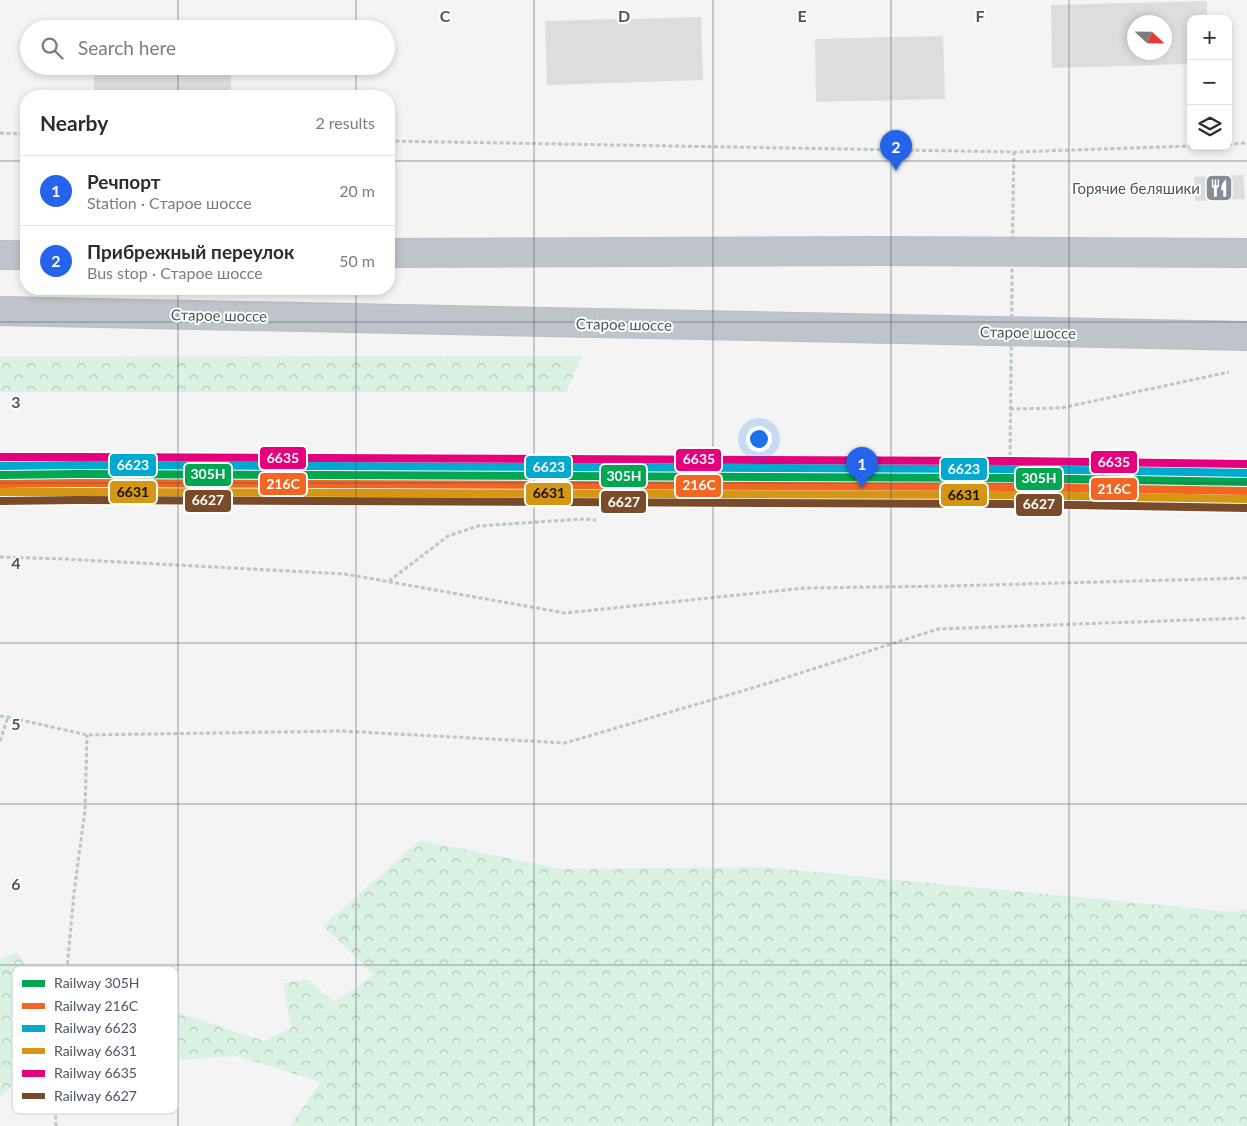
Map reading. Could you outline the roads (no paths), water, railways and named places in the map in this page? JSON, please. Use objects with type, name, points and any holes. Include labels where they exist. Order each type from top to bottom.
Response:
[{"type":"highway","points":[[395,254],[871,251],[1247,253]]},
{"type":"highway","points":[[0,256],[20,255]]},
{"type":"highway","name":"Старое шоссе","points":[[0,311],[1247,336]]},
{"type":"rail line","name":"6635","points":[[0,457],[1009,461],[1247,464]]},
{"type":"rail line","name":"6623","points":[[0,466],[1009,469],[1247,473]]},
{"type":"rail line","name":"305Н","points":[[0,475],[1009,478],[1247,482]]},
{"type":"rail line","name":"216С","points":[[0,484],[1009,487],[1247,491]]},
{"type":"rail line","name":"6631","points":[[0,492],[1009,495],[1247,499]]},
{"type":"rail line","name":"6627","points":[[0,501],[1009,504],[1247,508]]},
{"type":"place","name":"Прибрежный переулок","points":[[896,171]]},
{"type":"place","name":"Горячие беляшики","points":[[1219,188]]},
{"type":"place","name":"Речпорт","points":[[862,488]]}]
